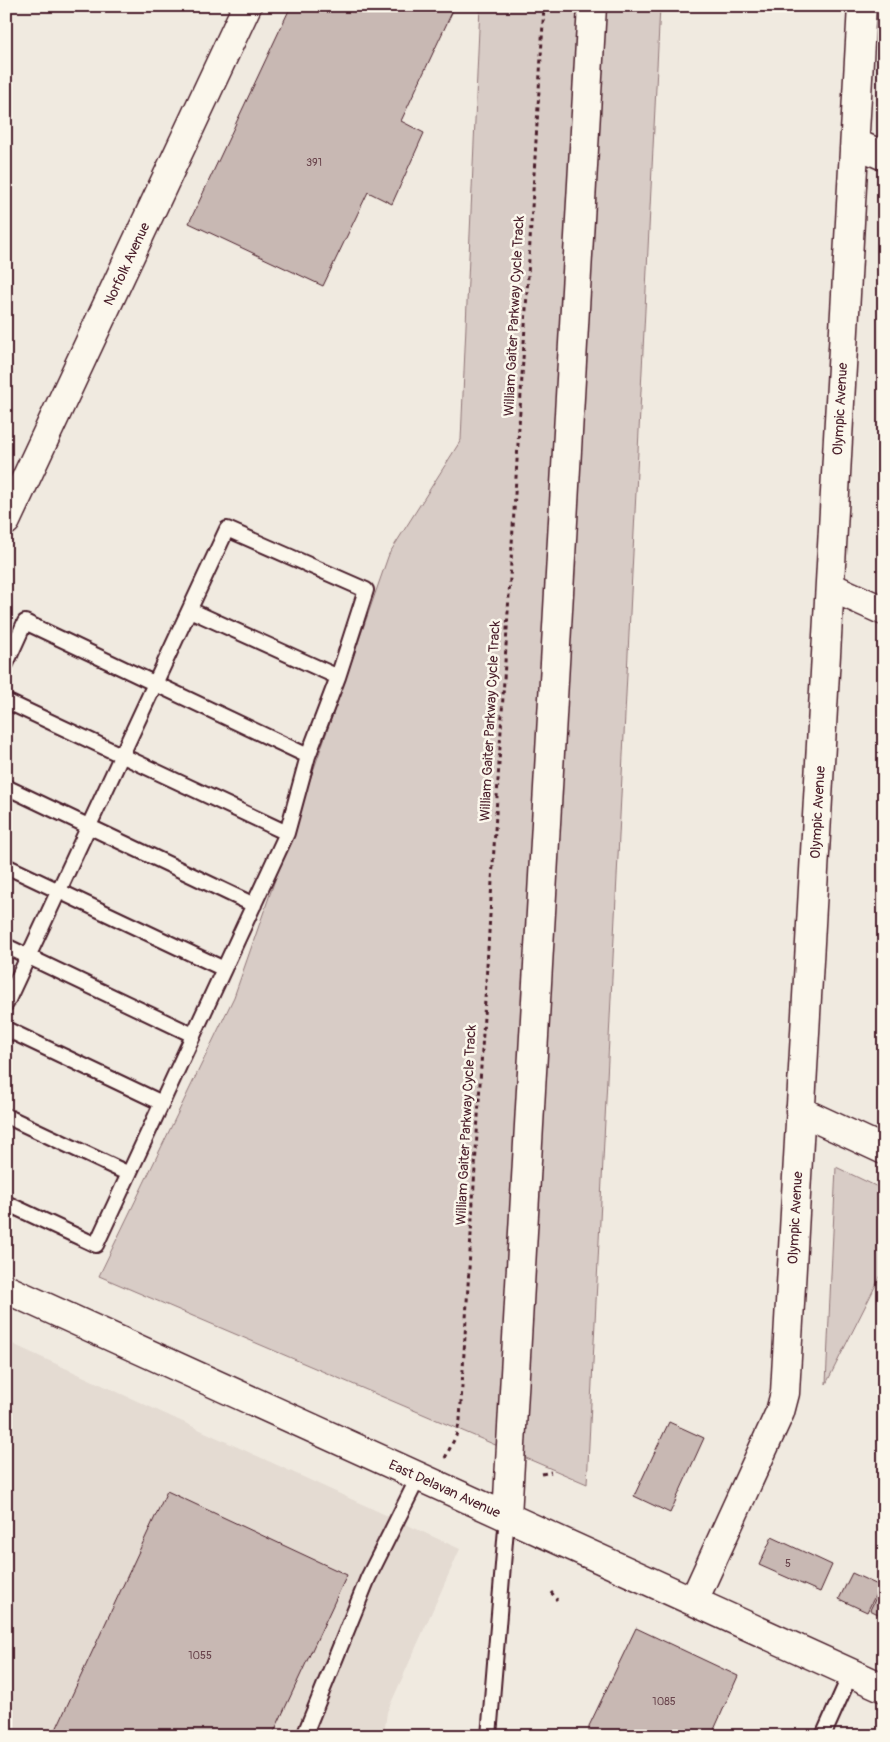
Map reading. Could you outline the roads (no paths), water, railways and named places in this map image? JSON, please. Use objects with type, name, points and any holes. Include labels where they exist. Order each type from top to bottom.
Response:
[{"type":"street","name":"Norfolk Avenue","points":[[6,521],[247,6]]},
{"type":"street","points":[[507,1516],[592,6]]},
{"type":"street","name":"Olympic Avenue","points":[[694,1600],[783,1404],[785,1393],[862,6]]},
{"type":"street","points":[[855,143],[884,156]]},
{"type":"street","points":[[831,586],[884,611]]},
{"type":"street","points":[[800,1111],[884,1150]]},
{"type":"street","name":"East Delavan Avenue","points":[[6,1289],[694,1600],[884,1688]]},
{"type":"lane","points":[[6,1004],[227,529],[366,590],[338,677],[308,756],[287,833],[96,1245],[6,1202]]},
{"type":"lane","points":[[190,610],[338,677]]},
{"type":"lane","points":[[8,659],[25,622],[308,756]]},
{"type":"lane","points":[[6,701],[287,833]]},
{"type":"lane","points":[[6,787],[254,905]]},
{"type":"lane","points":[[6,866],[224,969]]},
{"type":"lane","points":[[6,946],[194,1035]]},
{"type":"lane","points":[[6,1029],[162,1103]]},
{"type":"lane","points":[[6,1116],[129,1174]]},
{"type":"lane","points":[[304,1736],[368,1578],[419,1476]]},
{"type":"lane","points":[[489,1736],[507,1516]]},
{"type":"lane","points":[[823,1736],[851,1673]]}]
